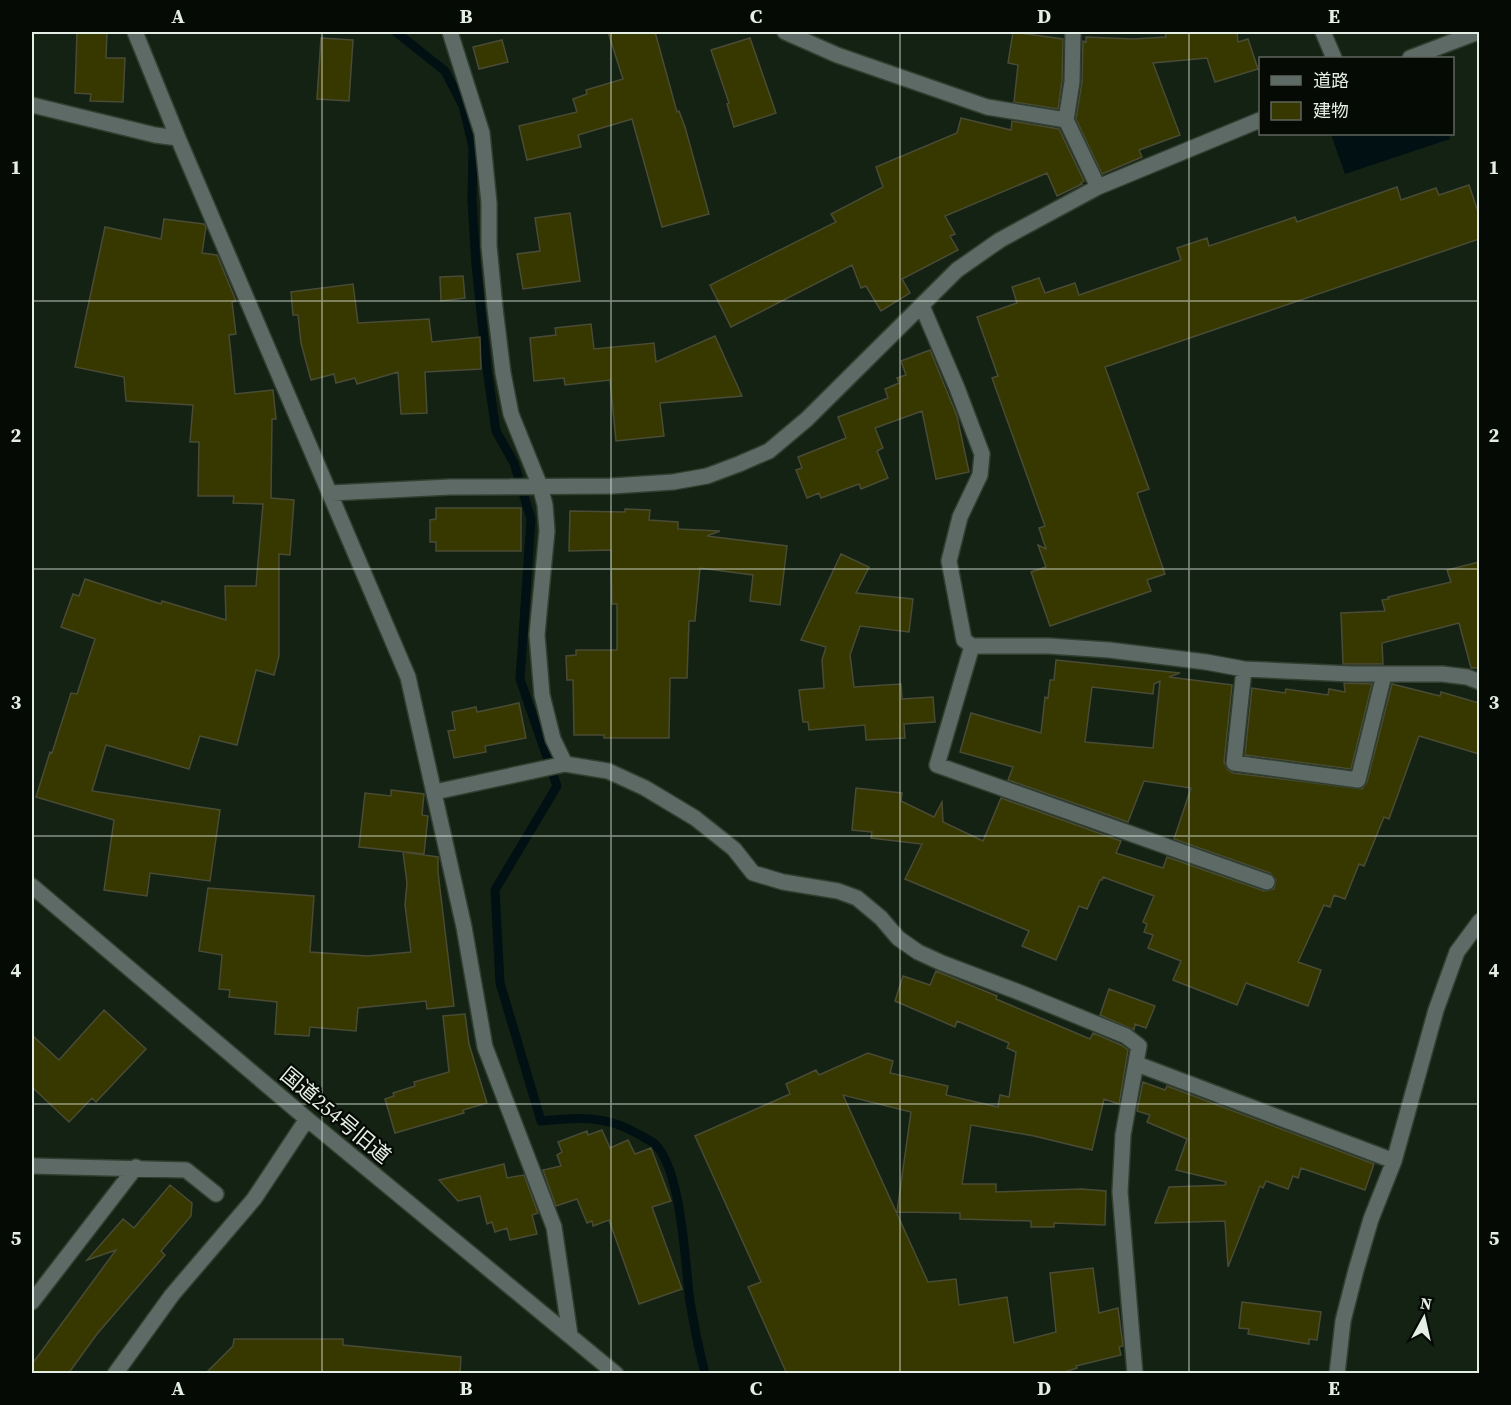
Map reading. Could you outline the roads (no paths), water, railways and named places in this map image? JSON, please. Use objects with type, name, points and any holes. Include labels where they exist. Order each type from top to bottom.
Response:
[{"type":"street","points":[[135,32],[408,677],[464,927],[485,1047],[554,1227],[570,1335]]},
{"type":"street","points":[[450,32],[482,133],[489,203],[489,246],[503,373],[511,414],[540,486],[545,506],[548,531],[537,635],[542,695],[553,739],[565,764]]},
{"type":"street","points":[[785,32],[837,55],[987,107],[1066,120]]},
{"type":"street","points":[[1073,32],[1072,82],[1066,120],[1098,187]]},
{"type":"street","points":[[1323,32],[1334,57]]},
{"type":"street","points":[[1413,57],[1478,32]]},
{"type":"street","points":[[32,105],[155,135],[178,138]]},
{"type":"street","points":[[331,493],[450,487],[612,486],[673,482],[707,476],[769,451],[807,418],[957,270],[1000,240],[1098,187],[1259,120]]},
{"type":"street","points":[[922,306],[982,454],[980,475],[960,517],[949,561],[964,640],[972,646],[1049,646],[1206,662],[1244,669],[1384,675],[1442,674],[1467,677],[1479,682]]},
{"type":"street","points":[[972,646],[937,765],[1267,882]]},
{"type":"street","points":[[1244,669],[1234,763],[1358,780],[1384,675]]},
{"type":"street","points":[[435,792],[565,764],[608,771],[645,788],[695,818],[734,849],[753,873],[783,882],[838,891],[857,898],[881,918],[898,938],[918,952],[1126,1036],[1139,1046],[1123,1134],[1120,1192],[1135,1374]]},
{"type":"street","name":"国道254号旧道","points":[[32,886],[307,1119],[616,1374]]},
{"type":"street","points":[[1337,1374],[1345,1311],[1371,1219],[1394,1161],[1436,1010],[1457,952],[1479,921]]},
{"type":"street","points":[[1137,1064],[1394,1161]]},
{"type":"street","points":[[115,1374],[172,1296],[254,1199],[307,1119]]},
{"type":"street","points":[[32,1166],[186,1170],[216,1194]]},
{"type":"street","points":[[32,1302],[136,1167]]},
{"type":"waterway","points":[[396,32],[445,71],[463,106],[473,147],[472,200],[476,265],[496,431],[514,463],[531,519],[520,679],[557,786],[495,890],[500,983],[541,1121],[579,1118],[614,1123],[654,1143],[663,1156],[671,1173],[681,1218],[690,1302],[705,1374]]}]
